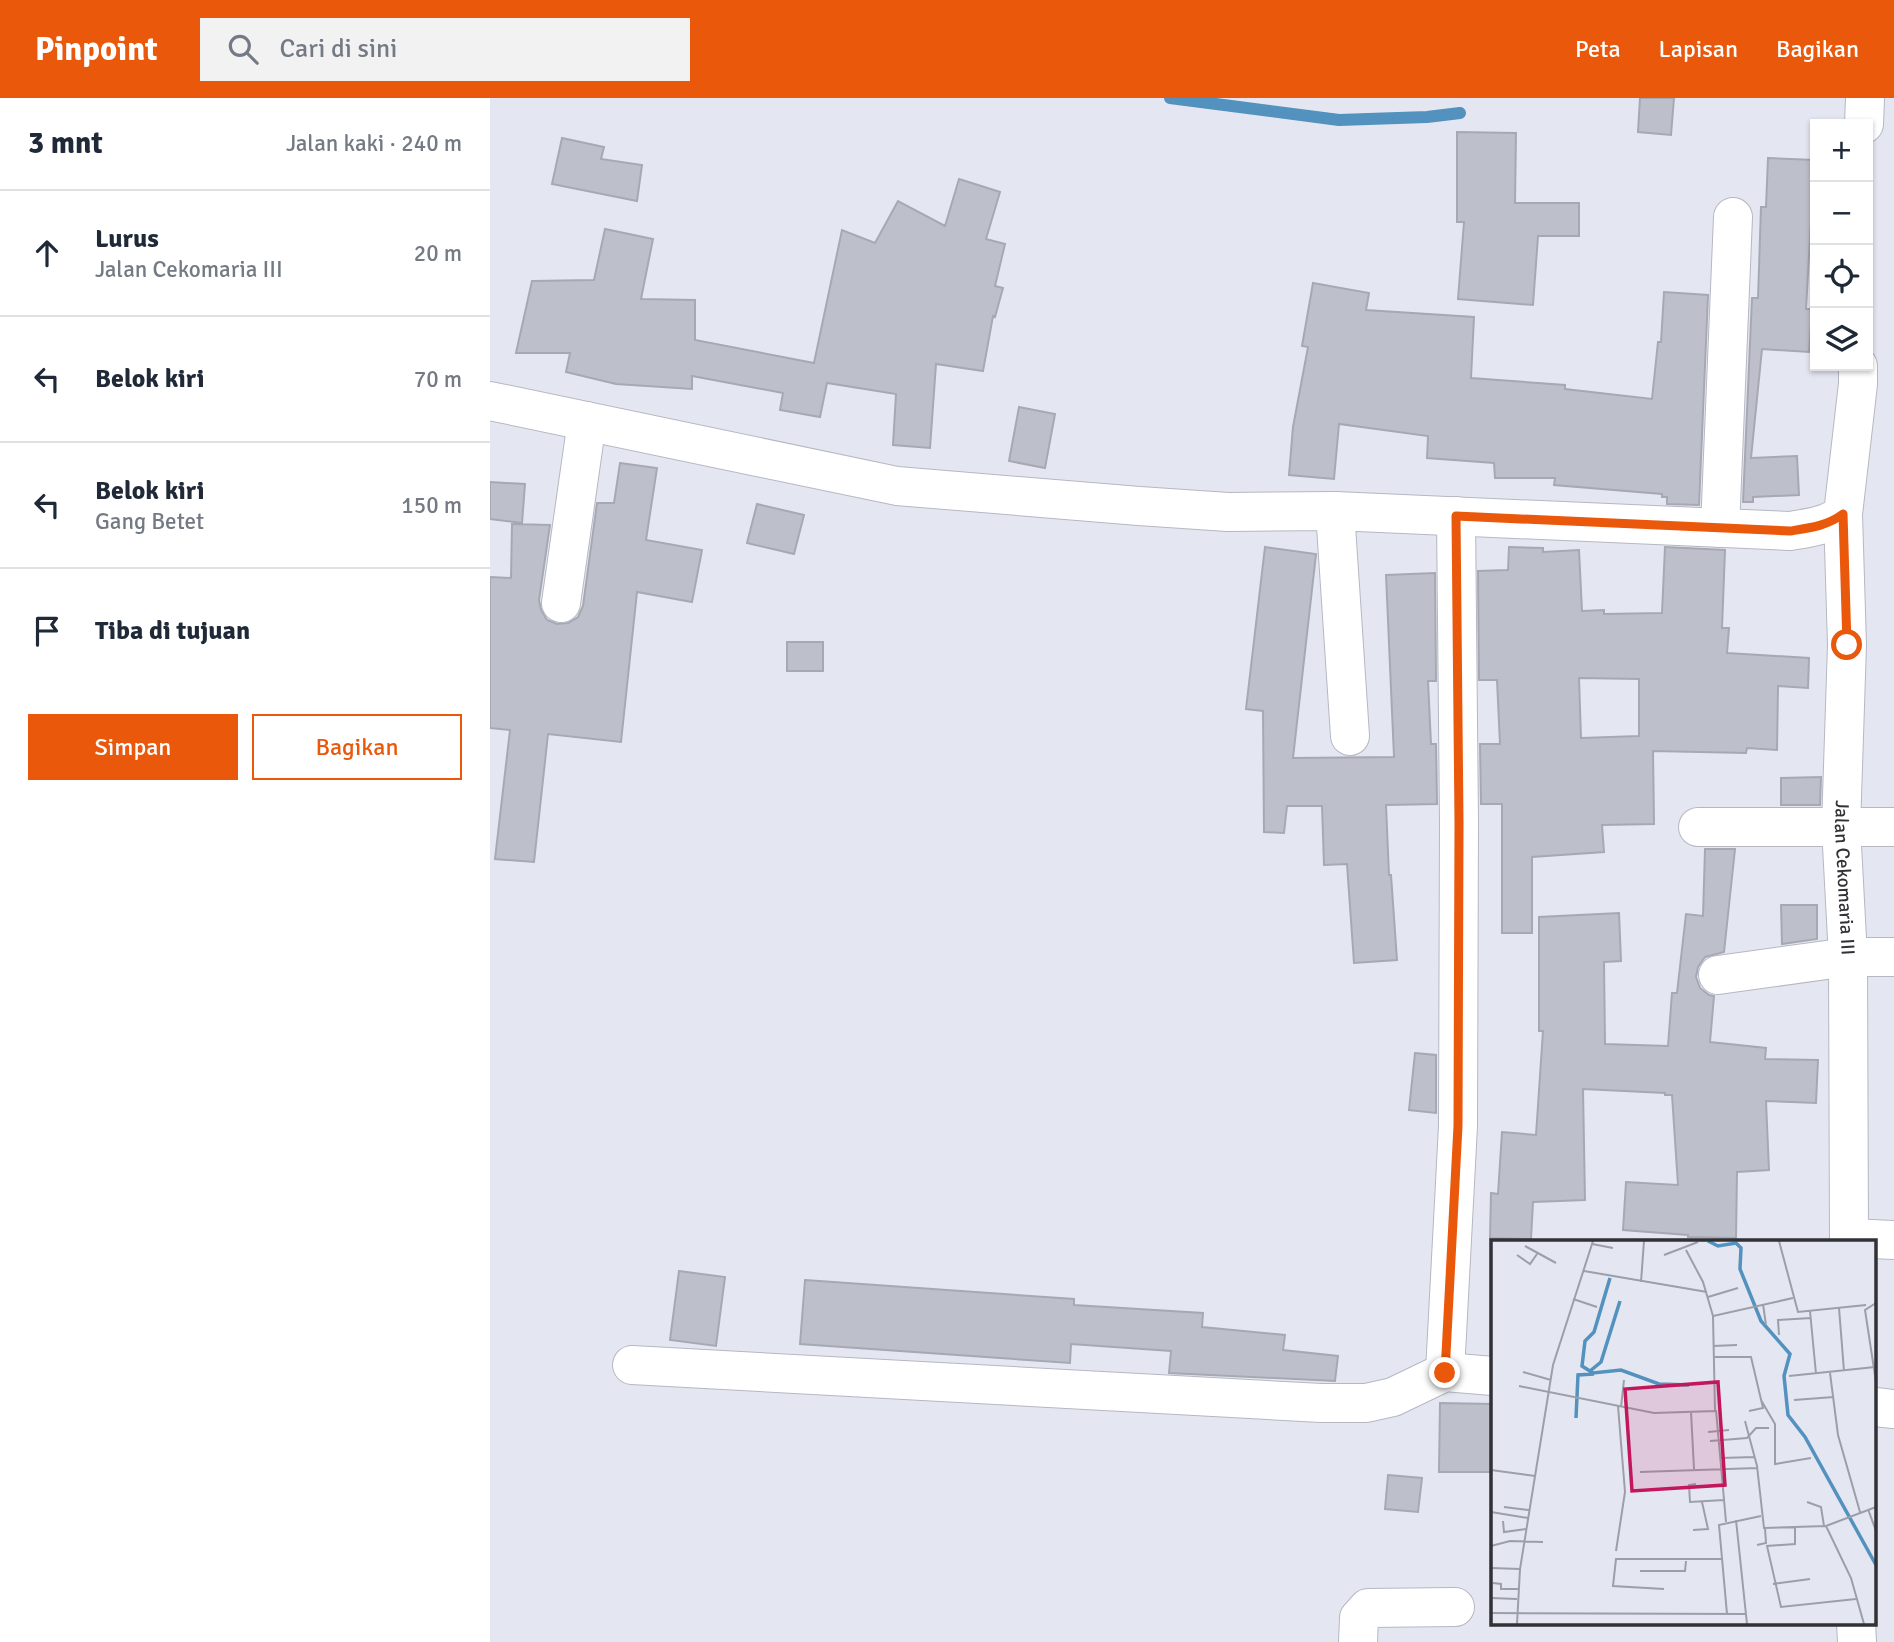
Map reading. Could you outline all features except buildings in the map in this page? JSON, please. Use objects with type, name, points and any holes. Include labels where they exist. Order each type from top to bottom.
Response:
[{"type":"street","points":[[1864,119],[1865,98]]},
{"type":"street","points":[[1720,528],[1733,218]]},
{"type":"street","name":"Jalan Cekomaria III","points":[[1849,1240],[1848,957],[1841,827],[1847,645],[1843,514],[1857,371]]},
{"type":"street","points":[[490,401],[897,486],[1246,512],[1335,511],[1790,531],[1823,525],[1843,514]]},
{"type":"street","points":[[561,603],[587,421]]},
{"type":"street","points":[[1335,511],[1350,736]]},
{"type":"street","points":[[1445,1373],[1458,1126],[1456,516]]},
{"type":"street","points":[[1698,827],[1894,827]]},
{"type":"street","points":[[1718,975],[1848,957],[1894,957]]},
{"type":"street","points":[[1849,1240],[1894,1240]]},
{"type":"street","points":[[632,1365],[1321,1403],[1366,1403],[1384,1399],[1445,1373],[1491,1376]]},
{"type":"street","points":[[1876,1408],[1894,1409]]},
{"type":"street","points":[[1358,1642],[1359,1618],[1368,1608],[1455,1607]]},
{"type":"street","points":[[1856,1624],[1857,1642]]},
{"type":"waterway","points":[[1170,98],[1339,120],[1460,113]]},
{"type":"route","points":[[1445,1373],[1458,1126],[1456,516],[1790,531],[1823,525],[1843,514],[1847,645]]}]
